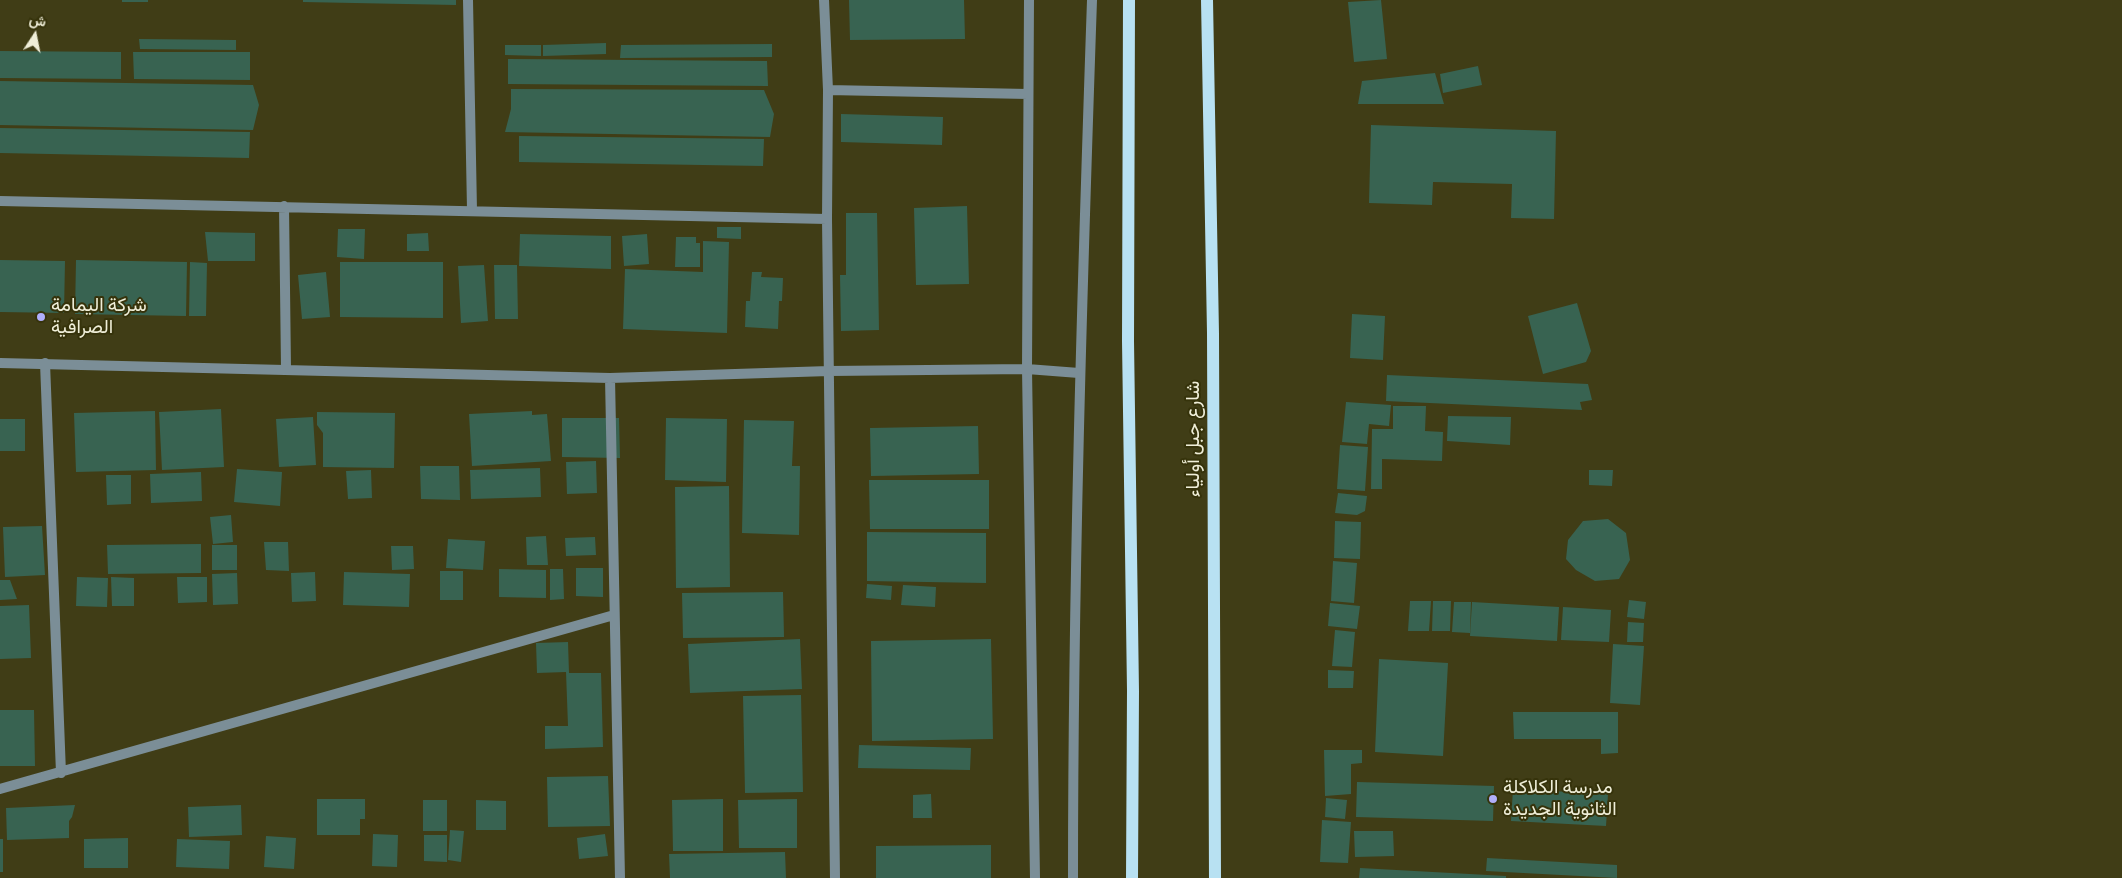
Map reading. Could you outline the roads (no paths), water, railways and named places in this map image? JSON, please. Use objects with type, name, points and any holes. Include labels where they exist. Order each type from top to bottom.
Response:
[{"type":"main road","points":[[1130,0],[1128,341],[1133,691],[1132,878]]},
{"type":"main road","name":"شارع جبل أولياء","points":[[1207,0],[1212,333],[1215,878]]},
{"type":"street","points":[[468,0],[472,210]]},
{"type":"street","points":[[824,0],[828,90],[827,219],[834,878]]},
{"type":"street","points":[[1029,0],[1027,369],[1035,878]]},
{"type":"street","points":[[1073,878],[1073,690],[1079,373],[1092,0]]},
{"type":"street","points":[[828,90],[1028,94]]},
{"type":"street","points":[[0,201],[827,219]]},
{"type":"street","points":[[284,206],[286,369]]},
{"type":"street","points":[[0,363],[610,378],[829,371],[1027,369],[1079,373]]},
{"type":"street","points":[[45,363],[61,773]]},
{"type":"street","points":[[610,378],[620,878]]},
{"type":"street","points":[[0,789],[614,614]]},
{"type":"place","name":"شركة اليمامة الصرافية","points":[[41,317]]},
{"type":"place","name":"مدرسة الكلاكلة الثانوية الجديدة","points":[[1493,799]]}]
